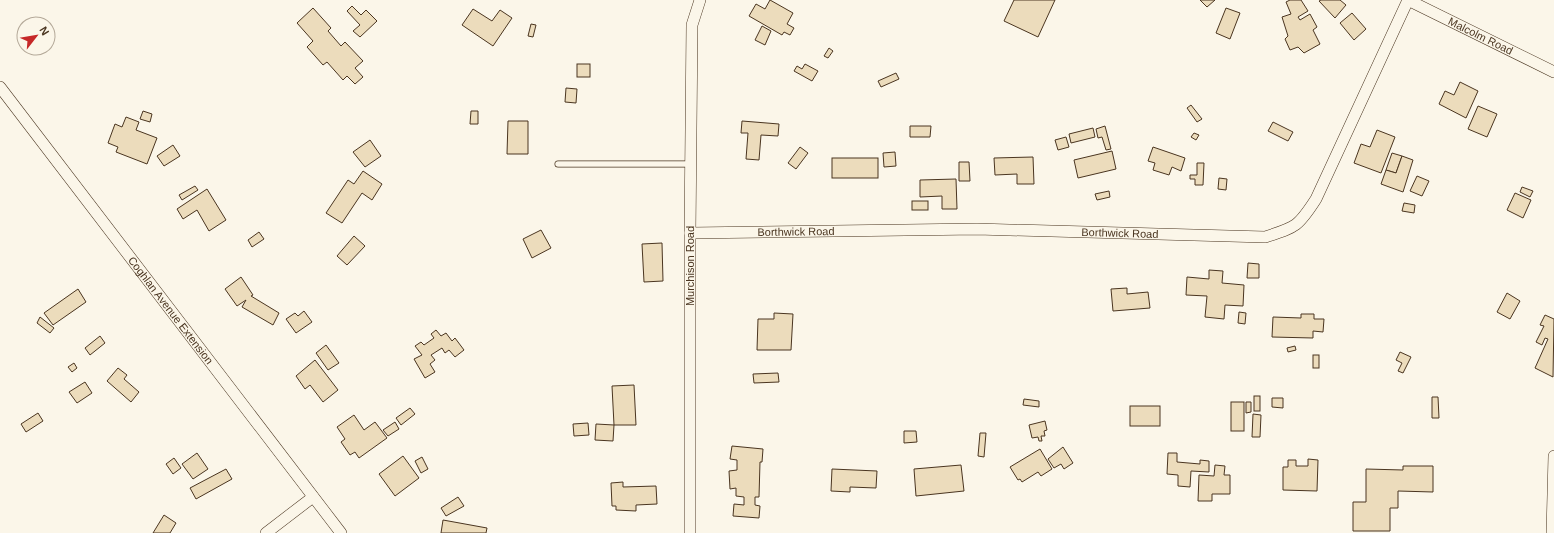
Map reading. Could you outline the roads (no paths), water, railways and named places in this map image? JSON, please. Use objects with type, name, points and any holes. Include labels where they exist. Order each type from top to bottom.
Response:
[{"type":"street","name":"Murchison Road","points":[[690,533],[690,164],[692,26],[700,0]]},
{"type":"street","name":"Malcolm Road","points":[[1408,0],[1554,72]]},
{"type":"street","name":"Borthwick Road","points":[[690,233],[977,229],[1265,237],[1289,230],[1302,222],[1316,199],[1408,0]]},
{"type":"street","name":"Coghlan Avenue Extension","points":[[0,87],[341,533]]},
{"type":"street","points":[[1552,533],[1554,456]]},
{"type":"street","points":[[266,533],[313,496]]},
{"type":"lane","points":[[558,164],[690,164]]}]
